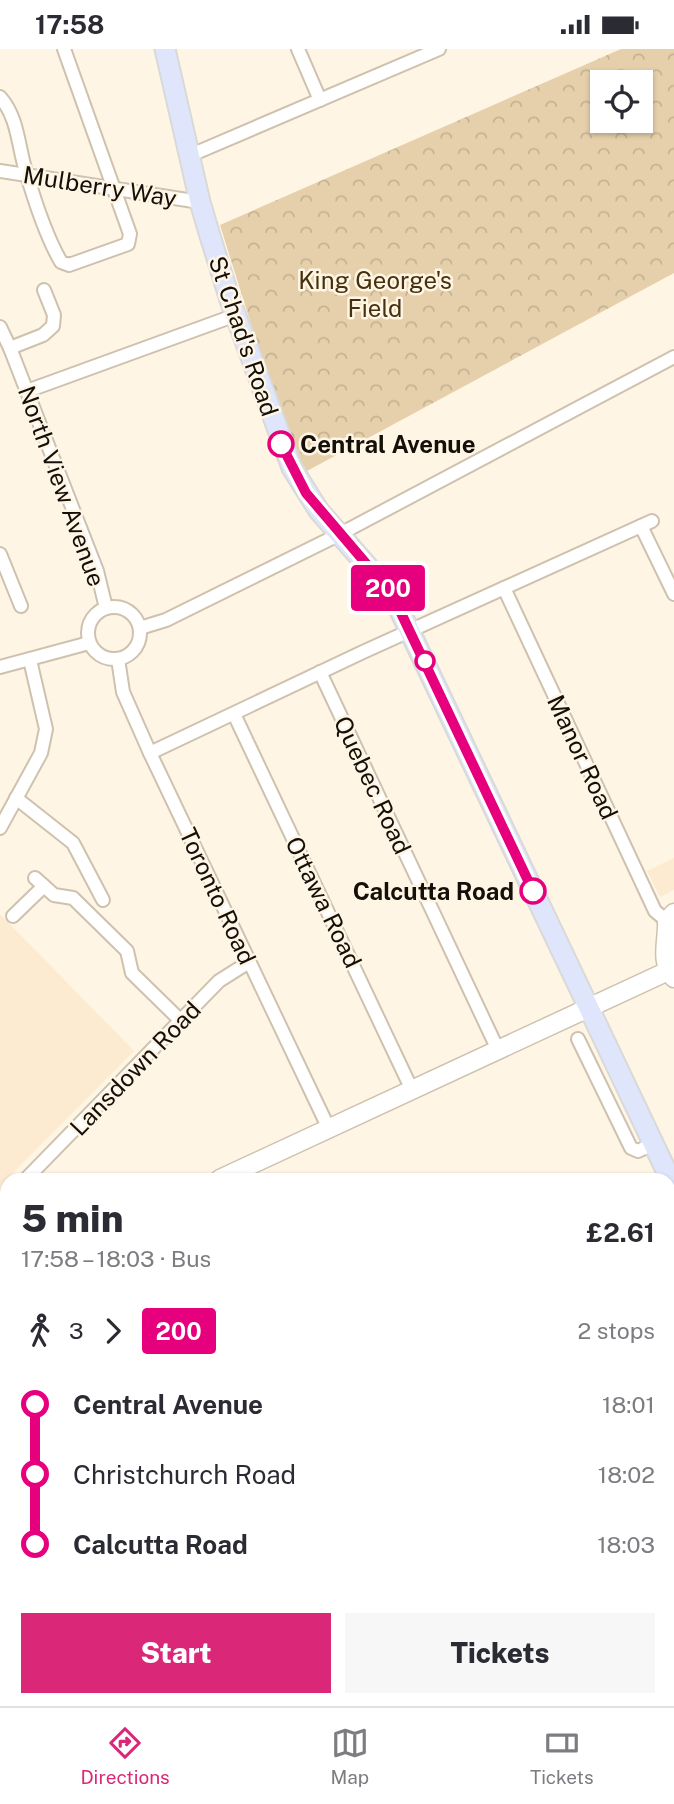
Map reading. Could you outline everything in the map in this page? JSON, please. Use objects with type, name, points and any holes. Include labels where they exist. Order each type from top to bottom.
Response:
[{"type":"main road","name":"St Chad's Road","points":[[165,49],[200,202],[236,315],[292,468],[306,493],[392,594],[667,1173]]},
{"type":"street","points":[[0,97],[6,105],[21,143],[26,174],[59,259],[64,265],[69,265],[124,247],[130,241],[130,234],[64,49]]},
{"type":"street","points":[[299,49],[320,100]]},
{"type":"street","points":[[191,155],[439,49]]},
{"type":"street","name":"Mulberry Way","points":[[0,171],[200,202]]},
{"type":"street","points":[[10,348],[43,335],[53,326],[54,315],[44,290]]},
{"type":"street","points":[[27,391],[236,315]]},
{"type":"street","name":"North View Avenue","points":[[0,327],[97,571],[106,608]]},
{"type":"street","points":[[139,628],[166,620],[340,534],[674,356]]},
{"type":"street","points":[[150,753],[320,672],[646,524],[674,594]]},
{"type":"street","points":[[0,554],[21,606]]},
{"type":"street","name":"Manor Road","points":[[504,588],[655,911],[670,917]]},
{"type":"street","points":[[116,607],[132,614],[139,628],[138,643],[133,651],[118,659],[101,656],[89,643],[88,628],[91,620],[106,608],[116,607]]},
{"type":"street","points":[[0,667],[89,643]]},
{"type":"street","name":"Toronto Road","points":[[118,659],[124,692],[150,753],[330,1129]]},
{"type":"street","points":[[0,828],[41,753],[46,729],[30,660]]},
{"type":"street","name":"Quebec Road","points":[[320,672],[498,1050]]},
{"type":"street","name":"Ottawa Road","points":[[234,714],[412,1090]]},
{"type":"street","points":[[16,798],[73,843],[103,900]]},
{"type":"street","points":[[13,916],[39,882],[54,895],[73,898],[127,951],[132,973],[181,1021]]},
{"type":"street","points":[[237,1173],[589,1008],[671,974],[664,958],[670,917]]},
{"type":"street","name":"Lansdown Road","points":[[32,1173],[219,981],[249,962]]},
{"type":"street","points":[[578,1039],[631,1148],[638,1151],[653,1144]]},
{"type":"shaded area","points":[[674,858],[674,890],[660,897],[647,871]]},
{"type":"shaded area","points":[[0,914],[134,1051],[13,1173],[0,1173]]},
{"type":"green space","name":"King George's Field","points":[[621,49],[674,49],[674,273],[305,472],[265,369],[220,225]]},
{"type":"bus line","name":"200","points":[[281,444],[306,493],[319,511],[392,594],[533,891]]},
{"type":"place","name":"Central Avenue","points":[[281,444]]},
{"type":"place","name":"Calcutta Road","points":[[533,891]]}]
